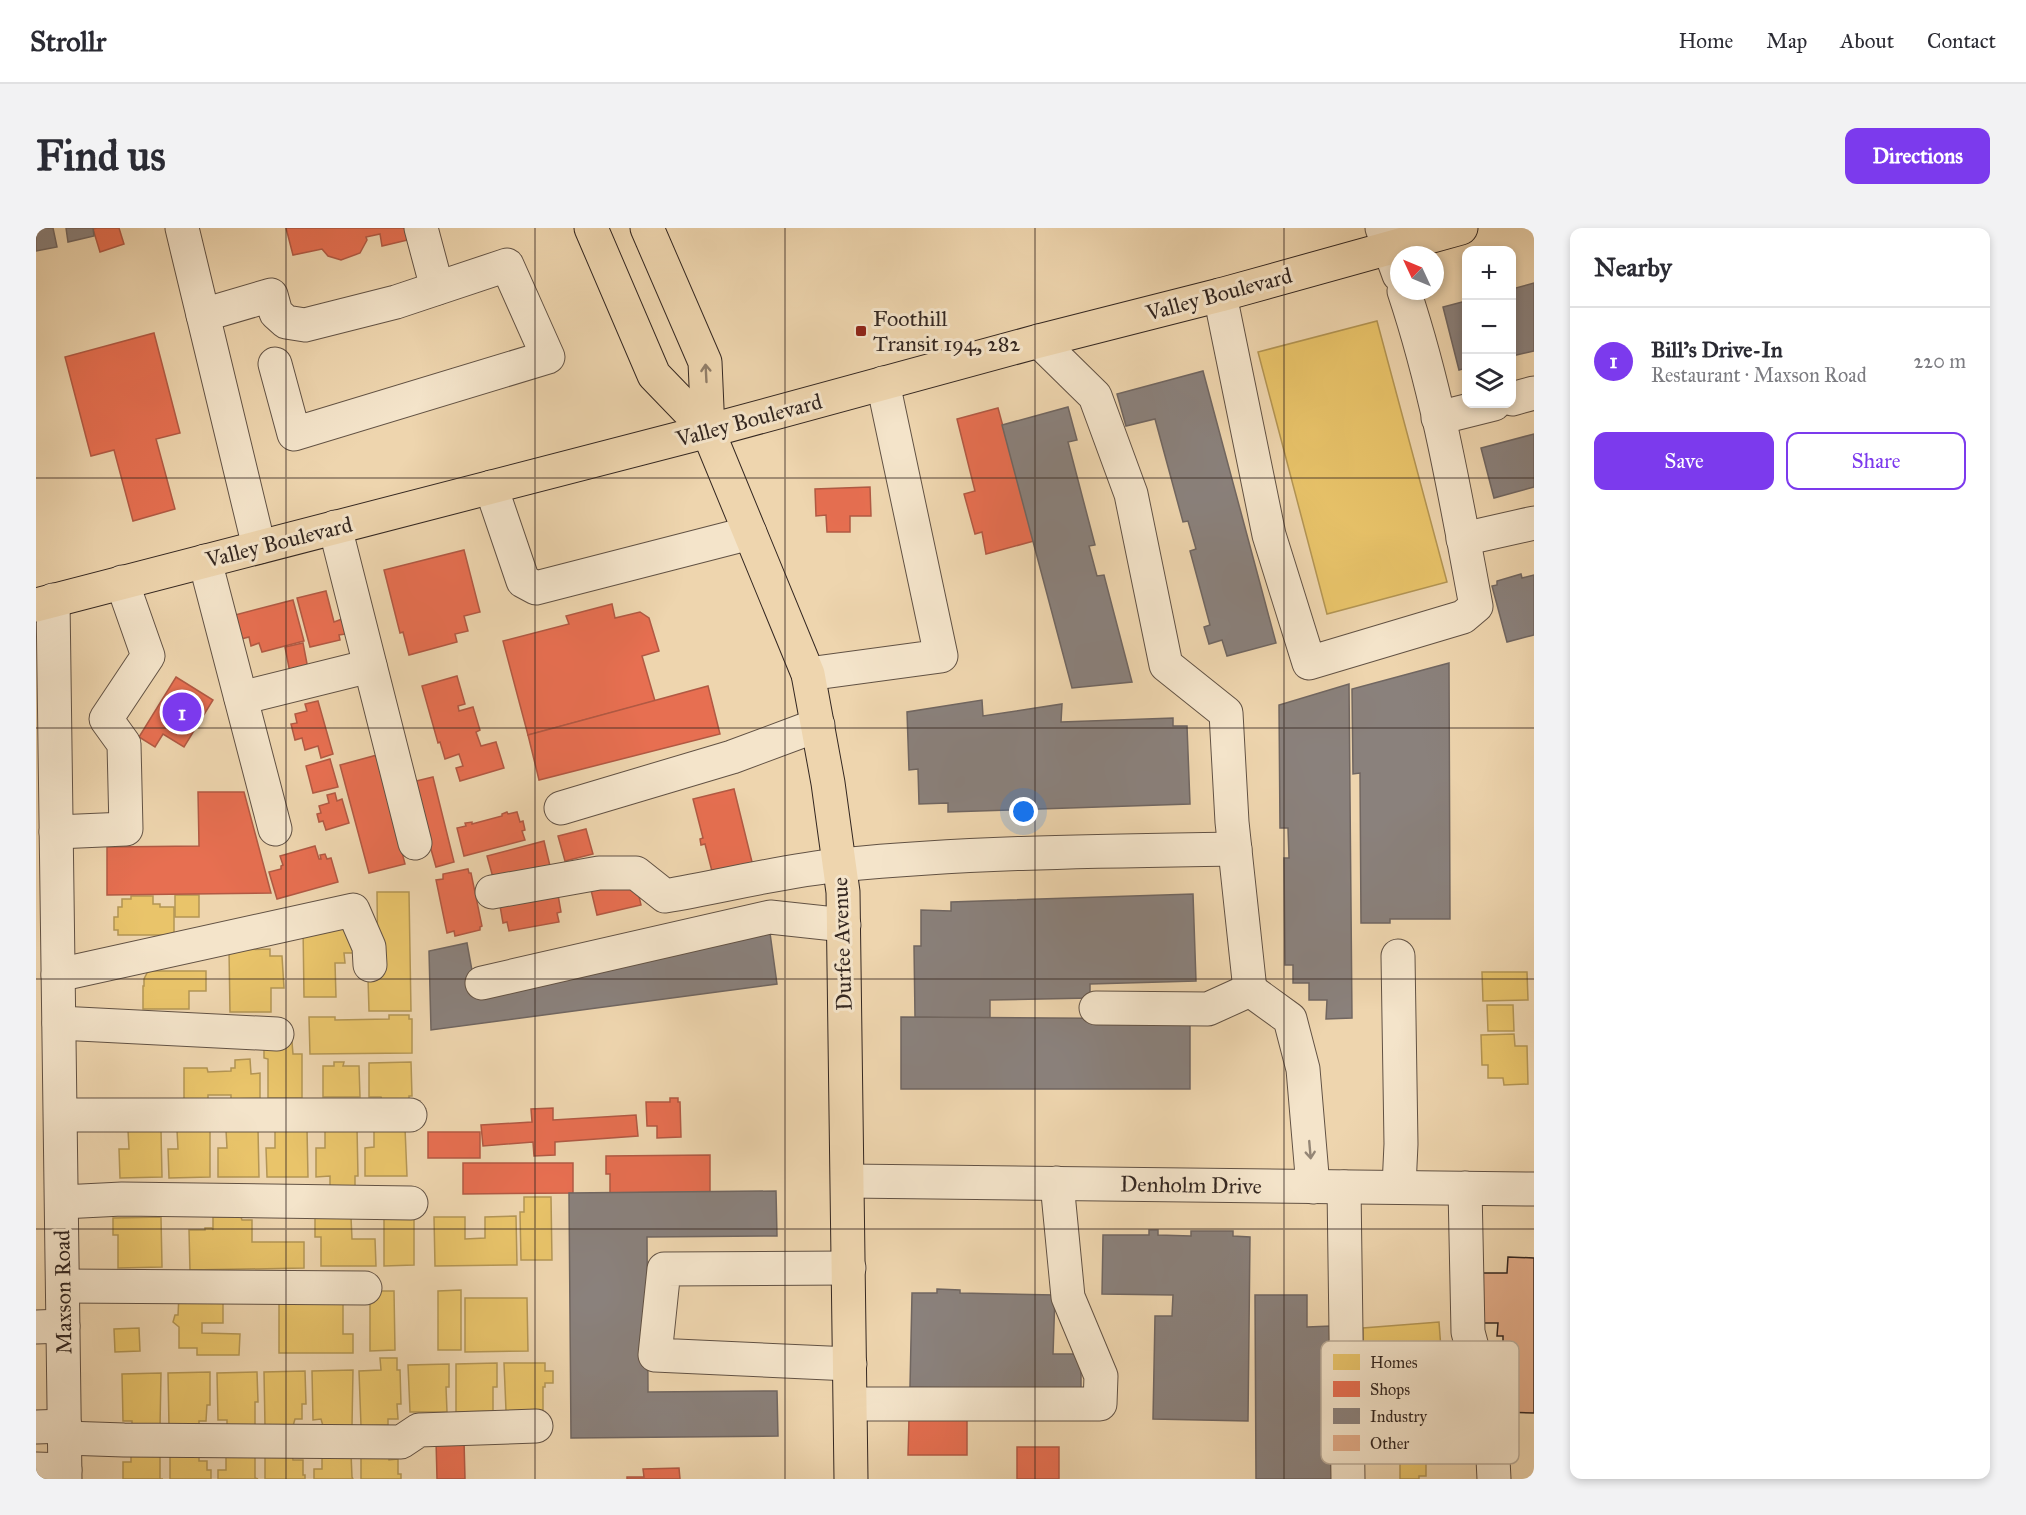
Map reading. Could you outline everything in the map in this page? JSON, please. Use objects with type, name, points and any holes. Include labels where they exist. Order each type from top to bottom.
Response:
[{"type":"main road","name":"Durfee Avenue","points":[[591,228],[654,375],[708,431]]},
{"type":"main road","name":"Durfee Avenue","points":[[647,228],[705,362],[708,431],[808,674],[828,783],[843,892],[851,1479]]},
{"type":"main road","name":"Valley Boulevard","points":[[1403,246],[1461,228]]},
{"type":"main road","name":"Valley Boulevard","points":[[45,602],[708,431],[1039,341],[1390,250]]},
{"type":"street","points":[[182,228],[259,547]]},
{"type":"street","points":[[421,228],[437,288]]},
{"type":"street","points":[[203,315],[271,295],[276,313],[286,322],[305,325],[396,302],[507,265],[548,357],[294,434],[275,364]]},
{"type":"street","points":[[1220,295],[1269,535],[1309,663],[1463,617],[1476,606],[1438,418],[1416,326],[1407,300]]},
{"type":"street","points":[[1039,341],[1095,396],[1131,494],[1166,665],[1226,713],[1235,849],[1250,990],[1290,1019],[1303,1069],[1306,1114],[1328,1187],[1339,1341]]},
{"type":"street","points":[[808,674],[941,656],[884,383]]},
{"type":"street","points":[[1516,398],[1534,393]]},
{"type":"street","points":[[1438,418],[1478,408]]},
{"type":"street","points":[[491,487],[523,581],[536,588],[750,534]]},
{"type":"street","points":[[1463,539],[1534,523]]},
{"type":"street","points":[[335,527],[415,843]]},
{"type":"street","points":[[205,561],[275,829]]},
{"type":"street","points":[[106,719],[148,656],[122,582]]},
{"type":"street","name":"Maxson Road","points":[[45,602],[45,724],[56,832],[46,868],[58,975],[61,1115],[53,1189],[63,1286],[50,1326],[55,1451]]},
{"type":"street","points":[[241,698],[370,666]]},
{"type":"street","points":[[45,724],[106,719]]},
{"type":"street","points":[[56,832],[126,829],[124,744],[106,719]]},
{"type":"street","points":[[561,808],[732,757],[818,725]]},
{"type":"street","points":[[492,892],[599,873],[636,873],[665,896],[732,885],[780,873],[839,865],[1034,852],[1235,849]]},
{"type":"street","points":[[58,975],[353,910],[369,947],[370,965]]},
{"type":"street","points":[[483,983],[770,917],[844,925]]},
{"type":"street","points":[[1398,956],[1401,1144],[1399,1187]]},
{"type":"street","points":[[1096,1008],[1208,1008],[1250,990]]},
{"type":"street","points":[[59,1023],[277,1034]]},
{"type":"street","points":[[61,1115],[411,1114]]},
{"type":"street","name":"Denholm Drive","points":[[848,1181],[1534,1189]]},
{"type":"street","points":[[851,1404],[1100,1404],[1101,1376],[1068,1297],[1057,1183]]},
{"type":"street","points":[[1465,1188],[1468,1332],[1470,1341]]},
{"type":"street","points":[[53,1189],[122,1199],[411,1203]]},
{"type":"street","points":[[849,1268],[664,1269],[655,1355],[850,1364]]},
{"type":"street","points":[[63,1286],[365,1288]]},
{"type":"street","points":[[55,1451],[148,1441],[401,1442],[420,1430],[536,1426]]},
{"type":"street","points":[[1347,1464],[1348,1479]]},
{"type":"street","points":[[1493,1464],[1494,1479]]},
{"type":"building: Homes","points":[[1377,321],[1447,582],[1327,614],[1258,352]]},
{"type":"building: Homes","points":[[377,892],[409,892],[411,1011],[369,1011],[368,978],[378,978]]},
{"type":"building: Homes","points":[[175,895],[199,895],[199,917],[175,917]]},
{"type":"building: Homes","points":[[131,896],[153,896],[153,904],[160,904],[160,907],[174,907],[174,935],[118,935],[118,930],[114,930],[114,917],[118,917],[118,907],[122,907],[122,899],[131,899]]},
{"type":"building: Homes","points":[[303,926],[357,927],[357,953],[344,953],[345,963],[335,963],[336,997],[304,997]]},
{"type":"building: Homes","points":[[270,949],[270,956],[282,956],[284,988],[271,988],[271,1012],[230,1012],[229,950]]},
{"type":"building: Homes","points":[[148,971],[206,971],[206,991],[189,991],[189,1009],[143,1009],[143,986]]},
{"type":"building: Homes","points":[[1482,972],[1527,972],[1528,1000],[1483,1001]]},
{"type":"building: Homes","points":[[1487,1005],[1513,1005],[1514,1031],[1488,1031]]},
{"type":"building: Homes","points":[[389,1015],[409,1015],[409,1019],[412,1019],[412,1053],[310,1054],[309,1017],[335,1017],[335,1020],[389,1019]]},
{"type":"building: Homes","points":[[1514,1034],[1515,1046],[1527,1046],[1528,1084],[1504,1085],[1503,1078],[1488,1078],[1488,1065],[1482,1065],[1481,1035]]},
{"type":"building: Homes","points":[[264,1042],[292,1042],[293,1054],[302,1054],[302,1098],[268,1098],[268,1059],[264,1058]]},
{"type":"building: Homes","points":[[250,1059],[251,1074],[260,1073],[260,1098],[231,1099],[231,1095],[208,1095],[208,1102],[184,1102],[184,1068],[207,1068],[208,1072],[231,1071],[231,1068],[235,1068],[235,1060]]},
{"type":"building: Homes","points":[[334,1062],[344,1062],[343,1066],[359,1066],[360,1097],[323,1097],[323,1066],[334,1066]]},
{"type":"building: Homes","points":[[411,1062],[412,1096],[409,1096],[409,1100],[382,1101],[381,1097],[369,1097],[369,1063]]},
{"type":"building: Homes","points":[[357,1128],[358,1176],[355,1176],[355,1186],[330,1186],[330,1176],[316,1177],[316,1148],[325,1148],[325,1129]]},
{"type":"building: Homes","points":[[405,1128],[407,1176],[365,1176],[365,1148],[374,1147],[374,1129]]},
{"type":"building: Homes","points":[[210,1129],[210,1177],[169,1178],[168,1149],[178,1149],[177,1130]]},
{"type":"building: Homes","points":[[258,1129],[259,1177],[218,1177],[218,1148],[227,1148],[226,1130]]},
{"type":"building: Homes","points":[[275,1129],[307,1129],[308,1177],[267,1177],[266,1148],[275,1148]]},
{"type":"building: Homes","points":[[128,1130],[161,1130],[162,1177],[120,1178],[119,1149],[129,1149]]},
{"type":"building: Homes","points":[[524,1197],[551,1197],[552,1260],[521,1260],[520,1212],[524,1212]]},
{"type":"building: Homes","points":[[516,1216],[517,1265],[435,1266],[434,1217],[465,1217],[465,1239],[485,1238],[485,1217]]},
{"type":"building: Homes","points":[[161,1217],[162,1267],[118,1268],[118,1235],[113,1235],[113,1218]]},
{"type":"building: Homes","points":[[213,1217],[241,1217],[242,1220],[252,1220],[252,1242],[304,1242],[304,1268],[190,1270],[189,1230],[212,1228],[213,1230]]},
{"type":"building: Homes","points":[[351,1217],[352,1239],[375,1239],[376,1266],[321,1266],[321,1237],[315,1237],[315,1218]]},
{"type":"building: Homes","points":[[414,1217],[414,1265],[384,1266],[384,1218]]},
{"type":"building: Homes","points":[[461,1290],[461,1350],[438,1350],[438,1291]]},
{"type":"building: Homes","points":[[370,1291],[394,1291],[395,1350],[370,1351]]},
{"type":"building: Homes","points":[[179,1295],[223,1295],[223,1323],[202,1323],[202,1333],[240,1334],[239,1355],[197,1355],[197,1348],[179,1348],[179,1327],[173,1322],[175,1315],[178,1315]]},
{"type":"building: Homes","points":[[465,1298],[527,1298],[528,1351],[465,1352]]},
{"type":"building: Homes","points":[[343,1299],[343,1334],[353,1334],[353,1353],[279,1353],[279,1300]]},
{"type":"building: Homes","points":[[1439,1322],[1440,1341],[1363,1341],[1363,1328]]},
{"type":"building: Homes","points":[[139,1328],[140,1351],[115,1352],[114,1329]]},
{"type":"building: Homes","points":[[380,1358],[397,1358],[397,1370],[400,1370],[401,1404],[397,1404],[398,1419],[388,1419],[388,1425],[361,1426],[359,1371],[381,1370]]},
{"type":"building: Homes","points":[[497,1363],[497,1387],[493,1387],[493,1411],[456,1412],[456,1364]]},
{"type":"building: Homes","points":[[504,1363],[545,1363],[545,1371],[553,1371],[553,1383],[545,1383],[543,1387],[543,1410],[506,1411]]},
{"type":"building: Homes","points":[[449,1364],[449,1387],[446,1387],[447,1412],[410,1412],[408,1365]]},
{"type":"building: Homes","points":[[353,1370],[352,1426],[323,1426],[321,1419],[313,1420],[312,1371]]},
{"type":"building: Homes","points":[[305,1371],[306,1404],[302,1404],[302,1419],[295,1419],[293,1426],[265,1426],[264,1372]]},
{"type":"building: Homes","points":[[210,1372],[210,1405],[207,1405],[206,1421],[199,1421],[199,1424],[169,1427],[168,1373]]},
{"type":"building: Homes","points":[[257,1372],[258,1402],[255,1402],[255,1426],[227,1427],[227,1420],[218,1420],[217,1373]]},
{"type":"building: Homes","points":[[161,1373],[160,1427],[132,1428],[132,1421],[123,1421],[122,1374]]},
{"type":"building: Homes","points":[[292,1453],[293,1460],[303,1460],[305,1479],[265,1479],[265,1454]]},
{"type":"building: Homes","points":[[351,1453],[353,1479],[314,1479],[314,1469],[322,1469],[322,1456]]},
{"type":"building: Homes","points":[[361,1453],[389,1453],[389,1460],[398,1459],[398,1474],[401,1474],[401,1479],[361,1479]]},
{"type":"building: Homes","points":[[255,1454],[255,1478],[258,1479],[218,1479],[218,1470],[226,1470],[226,1457]]},
{"type":"building: Homes","points":[[131,1455],[160,1455],[160,1479],[123,1479],[123,1462],[131,1462]]},
{"type":"building: Homes","points":[[170,1455],[199,1457],[199,1461],[207,1461],[207,1470],[211,1470],[211,1479],[170,1479]]},
{"type":"building: Homes","points":[[1400,1464],[1426,1464],[1426,1476],[1419,1476],[1419,1479],[1400,1479]]},
{"type":"building: Shops","points":[[119,228],[124,244],[100,252],[93,229]]},
{"type":"building: Shops","points":[[286,228],[409,228],[412,239],[382,246],[380,234],[366,237],[367,240],[360,253],[341,260],[328,256],[322,249],[293,255]]},
{"type":"building: Shops","points":[[154,333],[180,433],[156,439],[175,509],[133,521],[114,450],[91,456],[65,357]]},
{"type":"building: Shops","points":[[998,408],[1034,541],[986,554],[982,532],[975,534],[964,494],[975,491],[957,419]]},
{"type":"building: Shops","points":[[870,487],[871,516],[850,516],[850,532],[827,532],[826,515],[816,516],[815,489]]},
{"type":"building: Shops","points":[[464,550],[480,612],[464,616],[468,631],[455,634],[457,642],[409,655],[403,632],[400,633],[384,570]]},
{"type":"building: Shops","points":[[326,591],[334,622],[342,619],[346,634],[339,635],[340,640],[310,647],[297,598]]},
{"type":"building: Shops","points":[[293,600],[304,641],[262,652],[259,643],[251,646],[249,637],[241,639],[235,615]]},
{"type":"building: Shops","points":[[612,604],[615,618],[640,612],[649,618],[659,651],[642,656],[655,701],[528,735],[503,641],[569,624],[566,616]]},
{"type":"building: Shops","points":[[303,643],[308,669],[290,673],[285,647]]},
{"type":"building: Shops","points":[[457,676],[465,704],[458,706],[459,711],[473,707],[480,730],[476,732],[481,746],[496,742],[504,768],[460,781],[456,768],[463,766],[459,754],[445,759],[440,742],[438,743],[422,686]]},
{"type":"building: Shops","points":[[176,677],[213,700],[184,747],[163,734],[155,747],[139,737]]},
{"type":"building: Shops","points":[[708,686],[720,734],[539,780],[528,735]]},
{"type":"building: Shops","points":[[318,701],[333,754],[321,758],[318,746],[305,750],[302,738],[295,740],[291,724],[297,723],[295,714],[307,711],[305,704]]},
{"type":"building: Shops","points":[[377,755],[405,864],[369,873],[340,765]]},
{"type":"building: Shops","points":[[330,759],[338,787],[313,793],[306,766]]},
{"type":"building: Shops","points":[[433,777],[454,862],[436,867],[412,782]]},
{"type":"building: Shops","points":[[734,789],[753,866],[713,875],[705,844],[701,845],[700,839],[703,838],[693,799]]},
{"type":"building: Shops","points":[[198,792],[244,792],[271,893],[107,895],[107,847],[199,846]]},
{"type":"building: Shops","points":[[335,793],[337,801],[342,799],[349,823],[326,830],[323,821],[319,822],[317,814],[321,813],[319,806],[329,803],[327,795]]},
{"type":"building: Shops","points":[[507,812],[508,814],[517,812],[520,822],[523,821],[525,830],[522,831],[525,840],[464,856],[457,828],[466,826],[465,823],[472,822],[472,824],[502,816]]},
{"type":"building: Shops","points":[[586,829],[593,854],[565,861],[558,836]]},
{"type":"building: Shops","points":[[544,841],[550,866],[494,881],[487,856]]},
{"type":"building: Shops","points":[[315,846],[319,859],[321,859],[320,855],[325,854],[327,859],[331,858],[338,882],[277,899],[269,872],[281,869],[283,865],[280,856]]},
{"type":"building: Shops","points":[[468,869],[471,873],[482,926],[480,930],[455,936],[454,931],[447,933],[436,880],[443,879],[443,874]]},
{"type":"building: Shops","points":[[612,885],[640,891],[638,892],[641,905],[597,915],[591,890]]},
{"type":"building: Shops","points":[[557,889],[561,912],[557,913],[559,922],[509,931],[507,922],[503,923],[499,900]]},
{"type":"building: Shops","points":[[670,1098],[678,1098],[680,1102],[681,1137],[657,1138],[657,1126],[647,1126],[646,1102],[670,1102]]},
{"type":"building: Shops","points":[[553,1108],[553,1120],[636,1115],[638,1136],[555,1142],[555,1155],[534,1156],[533,1142],[483,1146],[481,1125],[532,1122],[531,1109]]},
{"type":"building: Shops","points":[[428,1132],[480,1132],[480,1158],[428,1158]]},
{"type":"building: Shops","points":[[710,1155],[710,1192],[610,1193],[610,1174],[606,1174],[606,1156]]},
{"type":"building: Shops","points":[[463,1163],[573,1163],[573,1193],[463,1194]]},
{"type":"building: Shops","points":[[909,1418],[967,1418],[967,1455],[908,1455]]},
{"type":"building: Shops","points":[[436,1440],[464,1440],[465,1479],[437,1479]]},
{"type":"building: Shops","points":[[1017,1447],[1059,1447],[1059,1479],[1017,1479]]},
{"type":"building: Shops","points":[[679,1468],[680,1479],[627,1479],[627,1477],[644,1477],[643,1469]]},
{"type":"building: Industry","points":[[36,228],[53,228],[57,247],[36,251]]},
{"type":"building: Industry","points":[[66,228],[93,228],[94,236],[68,242]]},
{"type":"building: Industry","points":[[1534,283],[1534,351],[1516,355],[1516,300],[1516,288]]},
{"type":"building: Industry","points":[[1462,302],[1462,369],[1459,370],[1443,307]]},
{"type":"building: Industry","points":[[1203,371],[1276,643],[1227,656],[1222,640],[1209,644],[1204,627],[1210,625],[1190,551],[1196,549],[1188,521],[1183,522],[1155,419],[1126,426],[1117,394]]},
{"type":"building: Industry","points":[[1068,407],[1077,440],[1068,442],[1095,545],[1089,546],[1097,576],[1104,575],[1132,682],[1072,688],[1002,425]]},
{"type":"building: Industry","points":[[1534,434],[1534,487],[1494,498],[1481,448]]},
{"type":"building: Industry","points":[[1521,574],[1522,578],[1534,575],[1534,635],[1507,642],[1492,586],[1497,585],[1497,581]]},
{"type":"building: Industry","points":[[1449,663],[1450,919],[1390,919],[1390,923],[1361,923],[1360,773],[1353,774],[1352,689]]},
{"type":"building: Industry","points":[[1349,684],[1352,1018],[1326,1019],[1327,1000],[1309,1000],[1309,983],[1293,983],[1293,965],[1285,965],[1284,858],[1289,858],[1288,828],[1280,828],[1279,705]]},
{"type":"building: Industry","points":[[982,700],[983,716],[1062,704],[1061,722],[1173,718],[1173,726],[1187,726],[1190,804],[948,812],[948,803],[919,804],[918,769],[909,770],[907,712]]},
{"type":"building: Industry","points":[[1193,894],[1196,981],[1090,984],[1090,998],[990,1000],[990,1019],[915,1017],[914,946],[921,946],[921,910],[951,911],[951,902]]},
{"type":"building: Industry","points":[[770,933],[777,984],[431,1030],[429,951],[467,943],[475,987]]},
{"type":"building: Industry","points":[[901,1017],[1190,1019],[1190,1089],[901,1089]]},
{"type":"building: Industry","points":[[776,1191],[777,1236],[647,1237],[648,1392],[777,1391],[778,1436],[571,1438],[569,1193]]},
{"type":"building: Industry","points":[[1149,1230],[1158,1230],[1158,1235],[1191,1236],[1191,1231],[1233,1231],[1233,1236],[1250,1237],[1248,1421],[1153,1419],[1155,1316],[1172,1316],[1173,1295],[1102,1294],[1103,1235],[1149,1235]]},
{"type":"building: Industry","points":[[937,1289],[960,1290],[960,1293],[1055,1295],[1053,1354],[1081,1354],[1081,1391],[910,1387],[912,1293],[937,1293]]},
{"type":"building: Industry","points":[[1255,1295],[1307,1295],[1307,1327],[1331,1326],[1331,1341],[1321,1341],[1321,1464],[1332,1464],[1332,1479],[1256,1479]]},
{"type":"building: Other","points":[[1508,1257],[1534,1258],[1534,1413],[1519,1413],[1519,1341],[1503,1341],[1503,1336],[1497,1336],[1498,1323],[1476,1323],[1476,1273],[1507,1273]]},
{"type":"place","name":"Foothill Transit 194, 282","points":[[861,331]]},
{"type":"place","name":"Bill's Drive-In","points":[[182,712]]}]
